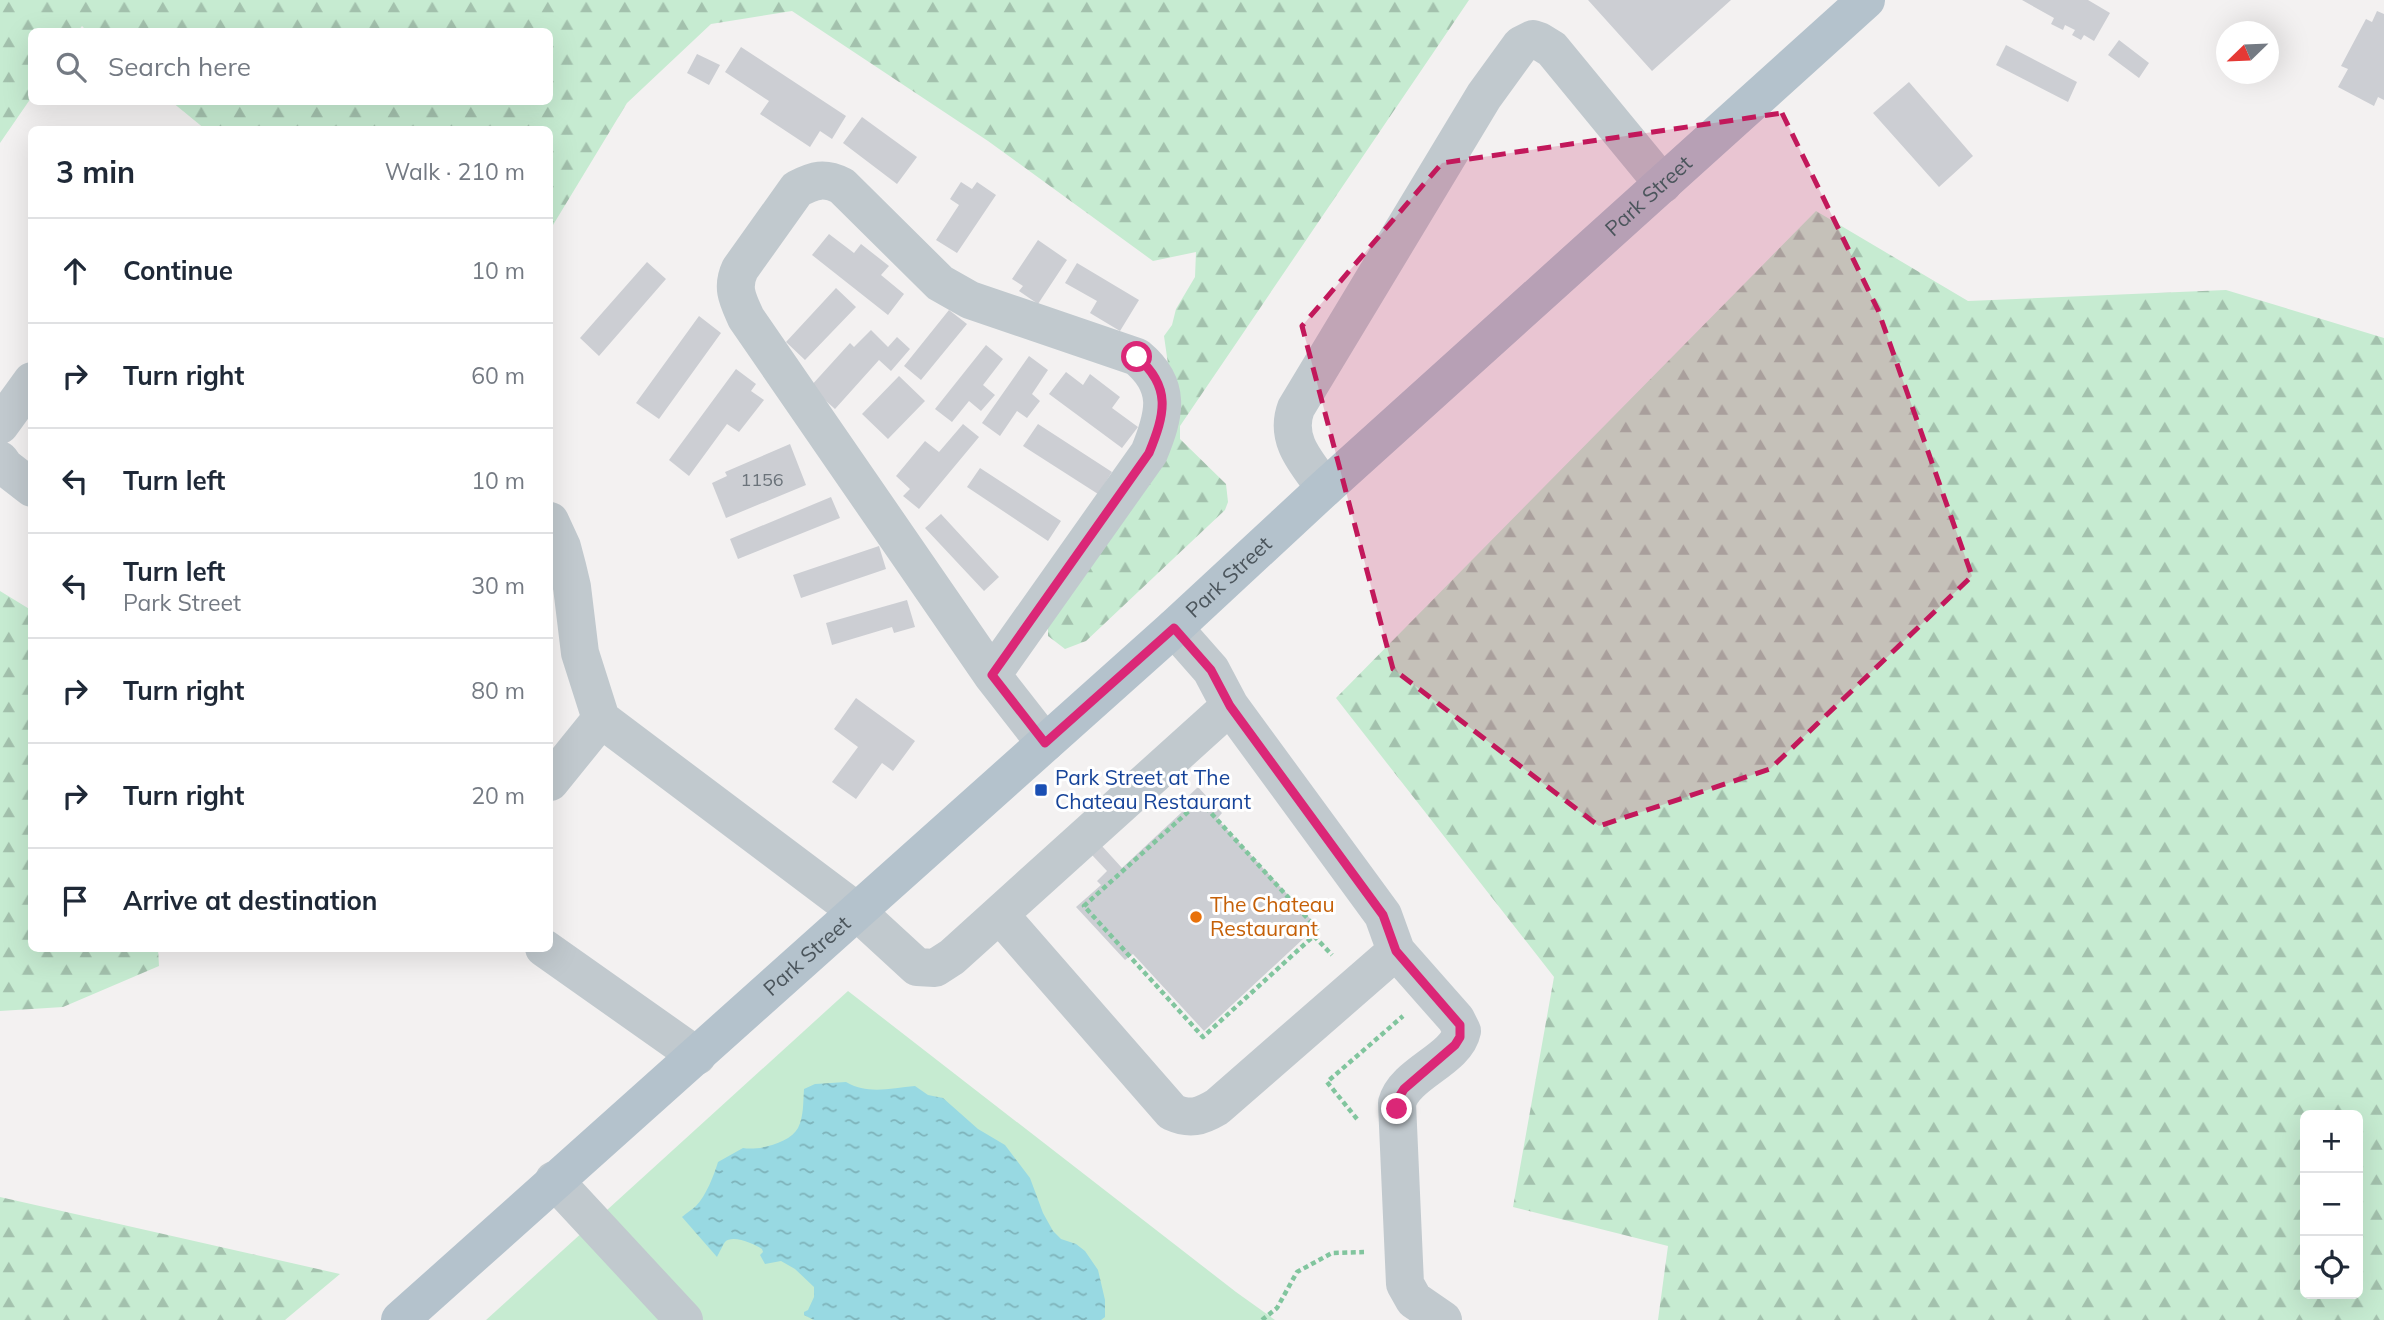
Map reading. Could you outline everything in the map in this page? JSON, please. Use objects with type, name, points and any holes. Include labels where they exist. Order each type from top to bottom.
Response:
[{"type":"main road","name":"Park Street","points":[[400,1320],[554,1180],[697,1056],[855,910],[1174,628],[1325,488],[1866,0]]},
{"type":"lane","points":[[1325,488],[1294,443],[1292,419],[1296,408],[1484,96],[1521,45],[1533,40],[1552,49],[1663,184]]},
{"type":"lane","points":[[992,675],[1149,453],[1163,414],[1162,394],[1149,367],[1137,357],[970,300],[940,283],[842,186],[831,180],[819,179],[797,188],[740,269],[734,281],[739,304],[746,318],[992,675],[1045,743]]},
{"type":"lane","points":[[0,425],[28,386]]},
{"type":"lane","points":[[0,460],[28,485]]},
{"type":"lane","points":[[553,528],[562,547],[572,587],[580,653],[601,719],[855,910],[917,967],[927,968],[943,964],[1230,706]]},
{"type":"lane","points":[[1174,628],[1211,670],[1230,706],[1383,915],[1396,951],[1455,1019],[1461,1031],[1455,1045],[1404,1089],[1397,1109],[1403,1262],[1408,1294],[1443,1320]]},
{"type":"lane","points":[[553,778],[601,719]]},
{"type":"lane","points":[[1000,915],[1172,1112],[1194,1118],[1217,1107],[1396,951]]},
{"type":"lane","points":[[550,952],[697,1056]]},
{"type":"lane","points":[[554,1180],[668,1314]]},
{"type":"path","points":[[1200,801],[1320,931],[1314,936],[1203,1037],[1084,906],[1200,801]]},
{"type":"highlighted area","points":[[1782,113],[1878,310],[1972,576],[1770,769],[1599,826],[1393,669],[1302,326],[1442,163]]},
{"type":"green space","points":[[0,0],[1469,0],[1180,426],[1180,439],[1226,484],[1228,502],[1225,510],[1086,641],[1065,649],[1048,636],[1048,619],[1166,451],[1168,364],[1164,336],[1195,277],[1196,252],[1153,261],[988,141],[792,11],[711,24],[627,103],[553,225],[553,126],[201,126],[176,105],[553,105],[553,28],[28,28],[28,102],[0,143]]},
{"type":"green space","points":[[1816,211],[1968,301],[2226,290],[2384,338],[2384,1320],[1658,1320],[1668,1246],[1513,1207],[1554,977],[1336,698]]},
{"type":"green space","points":[[0,591],[28,608],[28,952],[158,952],[159,966],[63,1007],[0,1011]]},
{"type":"green space","points":[[848,991],[1236,1292],[1275,1320],[486,1320]]},
{"type":"green space","points":[[0,1197],[340,1274],[285,1320],[0,1320]]},
{"type":"water","points":[[846,1082],[871,1090],[915,1086],[928,1095],[943,1098],[978,1129],[1005,1145],[1030,1178],[1053,1231],[1061,1239],[1076,1244],[1085,1251],[1098,1270],[1105,1300],[1105,1317],[1101,1320],[814,1320],[804,1315],[804,1312],[808,1310],[814,1297],[814,1287],[795,1269],[781,1261],[765,1264],[760,1255],[762,1249],[738,1239],[725,1242],[717,1257],[682,1217],[703,1197],[718,1162],[743,1148],[765,1147],[788,1138],[800,1123],[804,1089],[815,1084]]},
{"type":"building","points":[[1588,0],[1731,0],[1652,71]]},
{"type":"building","points":[[2022,0],[2088,0],[2110,13],[2094,41],[2084,35],[2081,40],[2072,35],[2075,30],[2065,25],[2063,30],[2051,24],[2054,18]]},
{"type":"building","points":[[2377,11],[2384,14],[2384,100],[2378,97],[2374,106],[2338,87],[2348,69],[2341,66],[2366,19],[2372,22]]},
{"type":"building","points":[[2119,40],[2149,63],[2139,78],[2108,55]]},
{"type":"building","points":[[2006,45],[2077,82],[2068,102],[1996,65]]},
{"type":"building","points":[[741,47],[846,116],[832,139],[820,131],[810,147],[760,114],[769,101],[725,72]]},
{"type":"building","points":[[697,54],[720,65],[709,85],[687,73]]},
{"type":"building","points":[[1909,82],[1973,156],[1939,187],[1873,113]]},
{"type":"building","points":[[862,117],[917,157],[897,184],[843,143]]},
{"type":"building","points":[[961,182],[972,189],[977,182],[996,195],[957,253],[936,240],[959,205],[950,199]]},
{"type":"building","points":[[829,234],[854,253],[861,244],[889,266],[881,275],[904,294],[888,315],[812,255]]},
{"type":"building","points":[[1038,240],[1067,260],[1038,304],[1019,291],[1023,286],[1012,279]]},
{"type":"building","points":[[647,262],[666,279],[599,356],[580,338]]},
{"type":"building","points":[[1077,263],[1139,300],[1120,331],[1090,313],[1097,301],[1065,283]]},
{"type":"building","points":[[836,288],[856,307],[805,360],[786,342]]},
{"type":"building","points":[[949,310],[967,324],[921,380],[904,366]]},
{"type":"building","points":[[699,316],[721,333],[659,419],[636,403]]},
{"type":"building","points":[[871,330],[888,347],[897,337],[910,349],[891,371],[879,360],[835,409],[810,387],[850,343],[854,347]]},
{"type":"building","points":[[986,345],[1003,359],[983,385],[995,395],[981,411],[969,401],[952,422],[935,409]]},
{"type":"building","points":[[1029,356],[1048,370],[1032,394],[1040,401],[1027,418],[1017,411],[1000,436],[982,423]]},
{"type":"building","points":[[736,369],[756,384],[751,391],[764,400],[739,432],[727,424],[689,476],[669,460]]},
{"type":"building","points":[[1066,372],[1083,385],[1090,374],[1120,397],[1112,408],[1138,427],[1122,448],[1049,394]]},
{"type":"building","points":[[899,376],[925,401],[888,439],[862,414]]},
{"type":"building","points":[[963,424],[979,437],[919,509],[903,496],[910,489],[896,476],[925,441],[939,452]]},
{"type":"building","points":[[1038,424],[1112,472],[1098,494],[1023,446]]},
{"type":"building","points":[[790,444],[806,485],[726,518],[712,483],[727,476],[725,472]]},
{"type":"building","points":[[980,468],[1061,521],[1048,541],[967,487]]},
{"type":"building","points":[[831,497],[840,518],[738,559],[730,539]]},
{"type":"building","points":[[941,514],[999,577],[984,591],[925,528]]},
{"type":"building","points":[[879,546],[886,569],[801,598],[793,575]]},
{"type":"building","points":[[907,600],[915,627],[894,633],[892,627],[832,645],[826,623]]},
{"type":"building","points":[[856,698],[915,741],[893,771],[882,763],[856,799],[832,782],[858,747],[834,729]]},
{"type":"building","name":"The Chateau Restaurant","points":[[1198,787],[1222,813],[1217,819],[1317,926],[1204,1031],[1133,954],[1125,960],[1076,907],[1101,885],[1097,881],[1107,871],[1092,855],[1102,846],[1122,868],[1183,811],[1179,805]]},
{"type":"place","name":"Park Street at The Chateau Restaurant","points":[[1041,790]]},
{"type":"place","name":"The Chateau Restaurant","points":[[1196,917]]},
{"type":"route","points":[[1137,357],[1149,367],[1162,394],[1163,414],[1149,453],[992,675],[1045,743],[1174,628],[1211,670],[1230,706],[1383,915],[1396,951],[1460,1025],[1460,1037],[1455,1045],[1404,1089],[1397,1109]]}]
